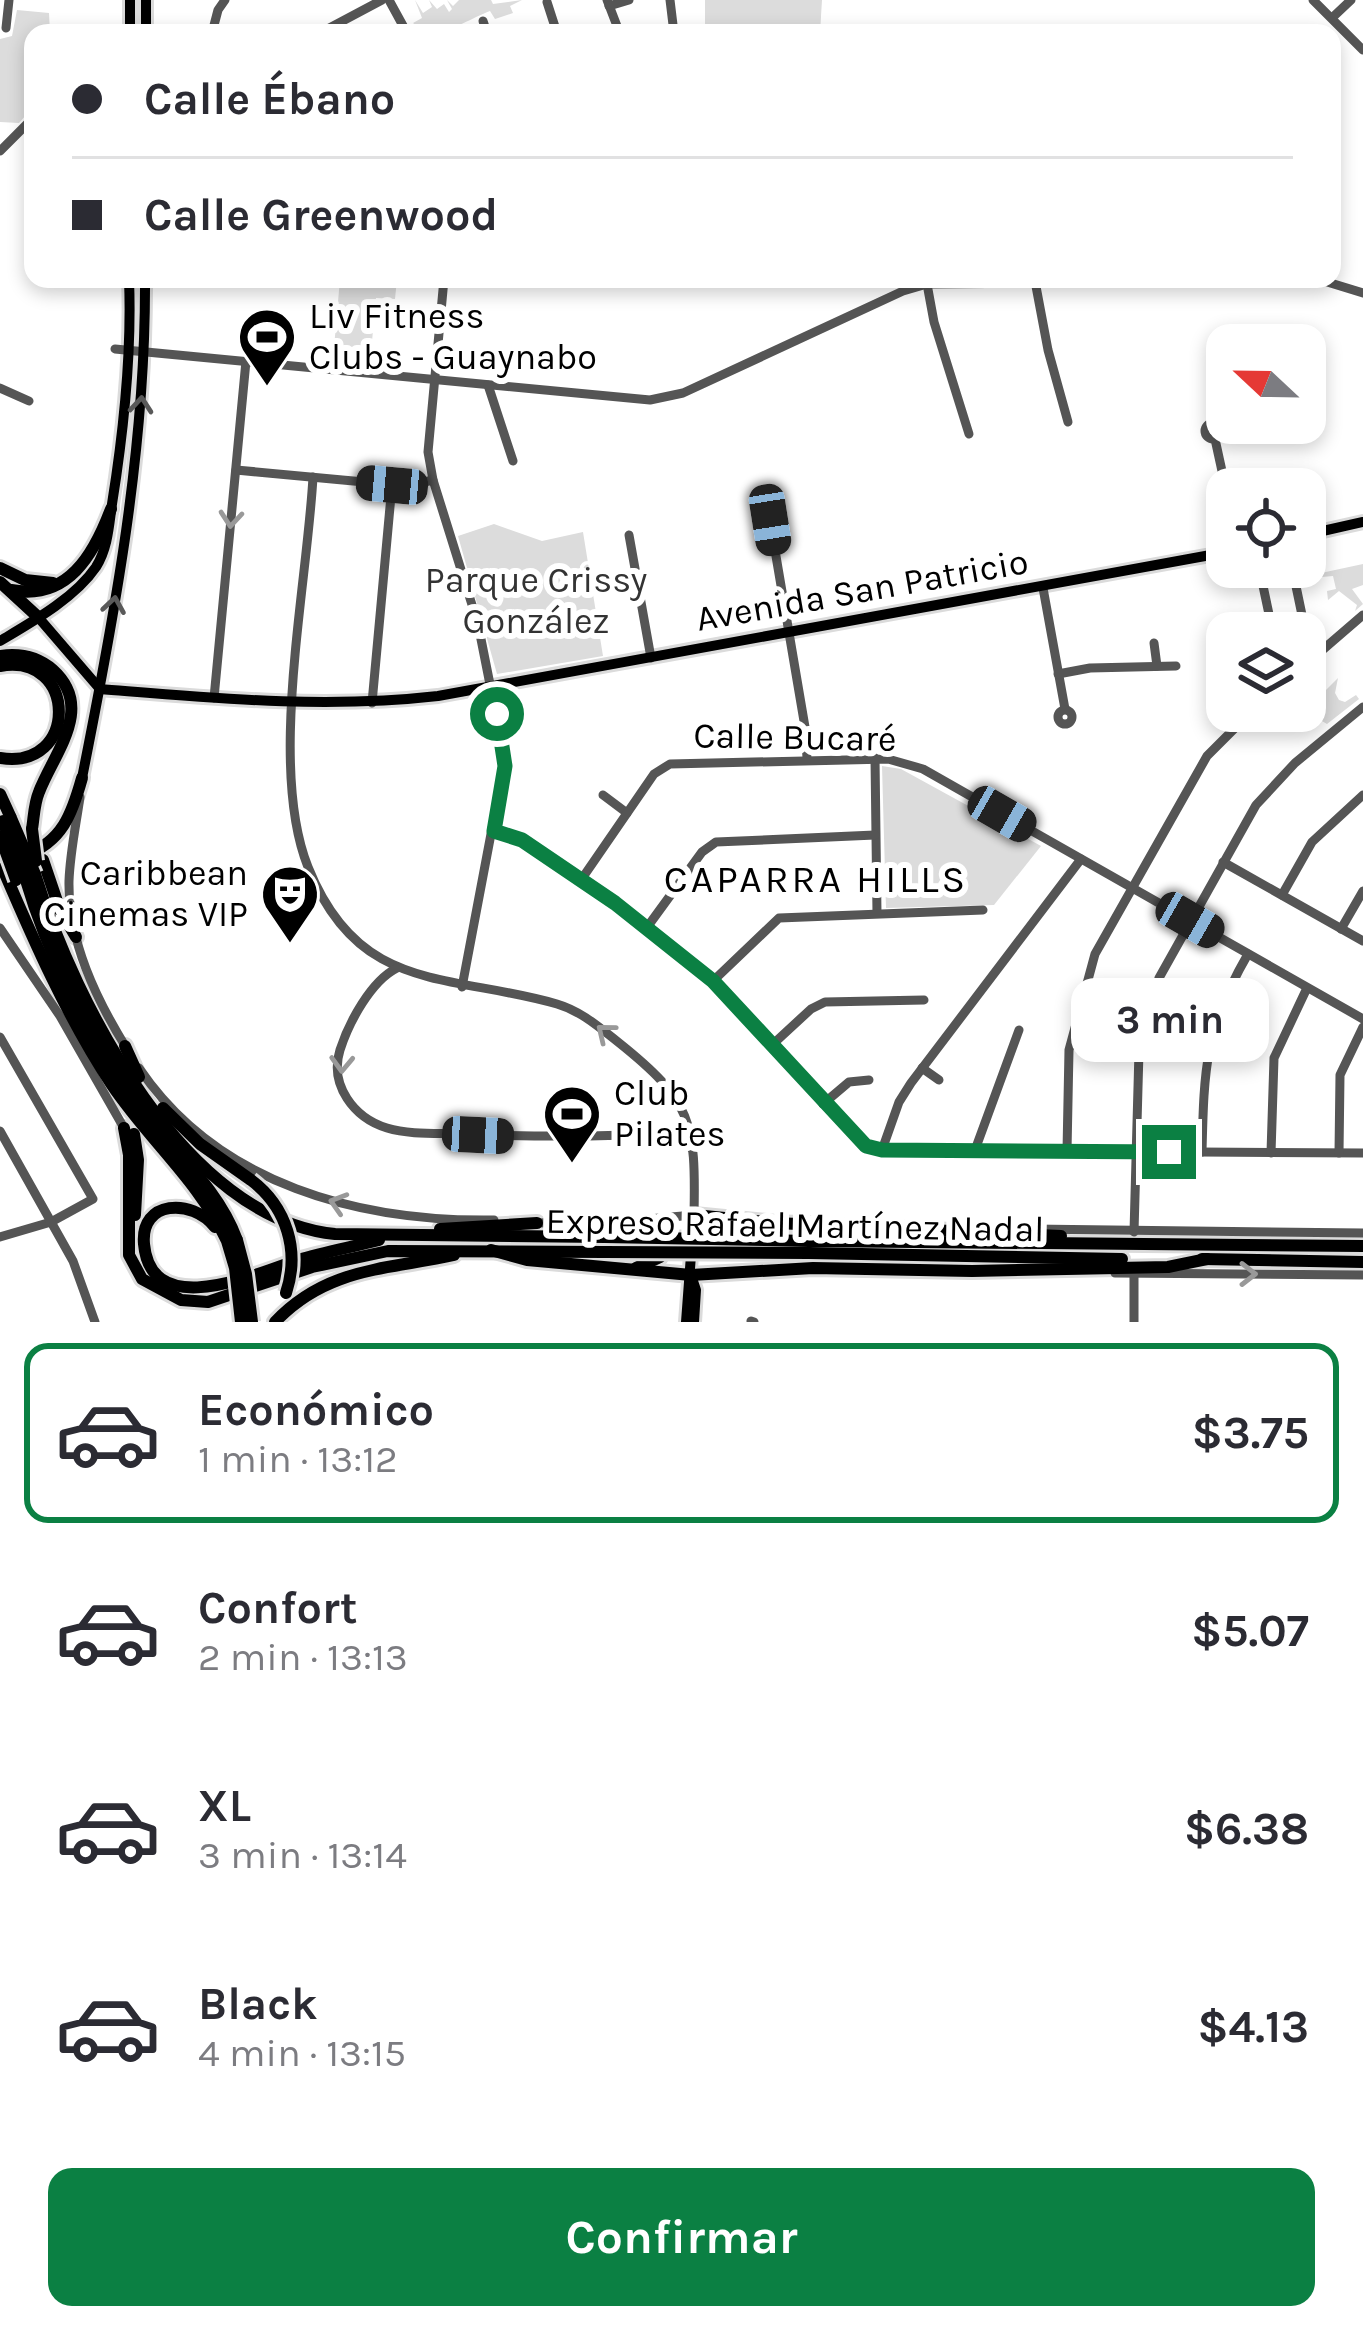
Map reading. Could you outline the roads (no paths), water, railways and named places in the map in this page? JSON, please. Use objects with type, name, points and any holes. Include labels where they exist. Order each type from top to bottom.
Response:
[{"type":"highway","points":[[6,586],[33,592],[60,584],[94,550],[111,509]]},
{"type":"highway","points":[[0,568],[25,580],[60,584]]},
{"type":"highway","points":[[6,586],[38,617]]},
{"type":"highway","points":[[0,656],[35,659],[64,682],[72,719],[35,806],[36,834],[68,929],[76,937]]},
{"type":"highway","points":[[0,666],[20,665],[42,674],[56,693],[60,717],[43,748],[22,759],[0,758]]},
{"type":"highway","points":[[0,858],[31,854],[58,836],[82,778]]},
{"type":"highway","points":[[0,794],[3,822],[21,879],[69,988],[151,1121],[214,1195],[232,1240],[252,1322]]},
{"type":"highway","points":[[3,822],[21,879],[138,1089],[226,1190],[269,1217],[315,1232],[398,1236]]},
{"type":"highway","points":[[36,834],[16,901],[46,970],[122,1099],[199,1190],[232,1240],[241,1322]]},
{"type":"highway","points":[[0,858],[21,879]]},
{"type":"highway","points":[[124,1046],[141,1080],[172,1118],[274,1203],[290,1239],[293,1268],[274,1322]]},
{"type":"highway","points":[[122,1099],[138,1160],[135,1251],[150,1282]]},
{"type":"highway","points":[[124,1128],[129,1155],[129,1255],[138,1275],[165,1294],[208,1302],[327,1252],[398,1236]]},
{"type":"highway","points":[[232,1240],[202,1214],[180,1206],[154,1217],[143,1237],[150,1264],[170,1285],[202,1292],[232,1290]]},
{"type":"highway","points":[[694,1215],[1072,1237],[1103,1245]]},
{"type":"highway","points":[[614,1222],[650,1226],[663,1238],[656,1260],[629,1270]]},
{"type":"highway","points":[[350,1235],[389,1227],[537,1223]]},
{"type":"highway","points":[[773,1271],[753,1264],[745,1243],[752,1228],[776,1223]]},
{"type":"highway","name":"Expreso Rafael Martínez Nadal","points":[[398,1236],[604,1245],[1363,1246]]},
{"type":"highway","name":"Expreso Rafael Martínez Nadal","points":[[232,1290],[366,1254],[604,1245]]},
{"type":"highway","name":"Expreso Rafael Martínez Nadal","points":[[809,1247],[1363,1262]]},
{"type":"highway","points":[[274,1322],[295,1301],[323,1286],[400,1262],[485,1250],[527,1260],[691,1275],[1168,1267],[1208,1259]]},
{"type":"highway","points":[[288,1322],[323,1286]]},
{"type":"main road","points":[[0,641],[38,617],[97,566],[107,539],[130,350],[129,288]]},
{"type":"main road","points":[[82,778],[131,497],[146,288]]},
{"type":"main road","points":[[1326,530],[1363,522]]},
{"type":"main road","name":"Avenida San Patricio","points":[[100,689],[293,704],[372,703],[493,686],[1206,556]]},
{"type":"main road","points":[[38,617],[100,689]]},
{"type":"main road","points":[[690,1322],[696,1290],[691,1275],[694,1215]]},
{"type":"street","points":[[6,28],[9,0]]},
{"type":"street","points":[[338,24],[385,0]]},
{"type":"street","points":[[608,3],[628,0]]},
{"type":"street","points":[[1313,0],[1339,24]]},
{"type":"street","points":[[1333,17],[1351,0]]},
{"type":"street","points":[[1341,26],[1363,50]]},
{"type":"street","points":[[0,151],[24,127]]},
{"type":"street","points":[[443,288],[428,452],[478,624],[505,760],[462,987]]},
{"type":"street","points":[[115,349],[650,400],[675,395],[913,288]]},
{"type":"street","points":[[928,288],[969,434]]},
{"type":"street","points":[[1037,288],[1068,422]]},
{"type":"street","points":[[214,698],[246,361]]},
{"type":"street","points":[[488,385],[513,460]]},
{"type":"street","points":[[0,388],[29,401]]},
{"type":"street","points":[[236,470],[407,486],[433,480]]},
{"type":"street","points":[[82,778],[69,901],[97,995],[124,1046],[187,1124],[236,1161],[291,1187],[399,1217],[537,1223],[694,1215],[686,1115],[671,1089],[586,1017],[561,1005],[462,987],[397,968],[350,933],[327,906],[307,864],[293,788],[293,704],[314,477]]},
{"type":"street","points":[[372,703],[392,485]]},
{"type":"street","points":[[768,509],[807,758]]},
{"type":"street","points":[[629,535],[651,658]]},
{"type":"street","points":[[1043,588],[1065,710]]},
{"type":"street","points":[[1326,647],[1363,615]]},
{"type":"street","points":[[1154,643],[1157,667]]},
{"type":"street","points":[[1058,674],[1090,668],[1176,666]]},
{"type":"street","points":[[1134,1232],[1136,1075],[1143,1028],[1159,978],[1268,790],[1363,707]]},
{"type":"street","points":[[1326,737],[1363,719]]},
{"type":"street","points":[[1067,1151],[1072,1028],[1096,954],[1207,756],[1230,732]]},
{"type":"street","points":[[874,758],[877,913]]},
{"type":"street","name":"Calle Bucaré","points":[[581,880],[654,773],[670,764],[874,758],[923,769],[1363,1023]]},
{"type":"street","points":[[603,795],[627,812]]},
{"type":"street","points":[[1282,896],[1312,842],[1363,795]]},
{"type":"street","points":[[494,831],[522,840],[581,880],[648,926],[713,981],[866,1146],[882,1150],[1363,1153]]},
{"type":"street","points":[[648,926],[702,852],[716,842],[875,835]]},
{"type":"street","points":[[882,1150],[898,1102],[1081,859]]},
{"type":"street","points":[[1223,862],[1363,941]]},
{"type":"street","points":[[1341,928],[1363,890]]},
{"type":"street","points":[[713,981],[779,918],[982,910]]},
{"type":"street","points":[[0,928],[60,1016],[124,1128]]},
{"type":"street","points":[[1202,1152],[1208,1047],[1222,1001],[1248,954]]},
{"type":"street","points":[[379,957],[379,979],[341,1047],[338,1065],[353,1108],[373,1123],[400,1131],[510,1136],[610,1138],[674,1133],[692,1149]]},
{"type":"street","points":[[379,979],[397,968]]},
{"type":"street","points":[[1271,1153],[1274,1058],[1307,988]]},
{"type":"street","points":[[772,1045],[825,1002],[925,1000]]},
{"type":"street","points":[[1339,1153],[1340,1075],[1363,1023]]},
{"type":"street","points":[[975,1150],[1019,1030]]},
{"type":"street","points":[[0,1037],[94,1199],[51,1222],[0,1237]]},
{"type":"street","points":[[922,1067],[939,1080]]},
{"type":"street","points":[[823,1104],[849,1082],[869,1080]]},
{"type":"street","points":[[674,1133],[686,1115]]},
{"type":"street","points":[[0,1131],[73,1261],[95,1322]]},
{"type":"street","points":[[987,1231],[1363,1233]]},
{"type":"street","points":[[972,1271],[1363,1275]]},
{"type":"street","points":[[1134,1275],[1134,1322]]},
{"type":"place","name":"Liv Fitness Clubs - Guaynabo","points":[[267,388]]},
{"type":"place","name":"Caribbean Cinemas VIP","points":[[290,945]]},
{"type":"place","name":"Club Pilates","points":[[572,1165]]},
{"type":"district","name":"CAPARRA HILLS","points":[[816,879]]},
{"type":"park label","name":"Parque Crissy González","points":[[536,600]]}]
